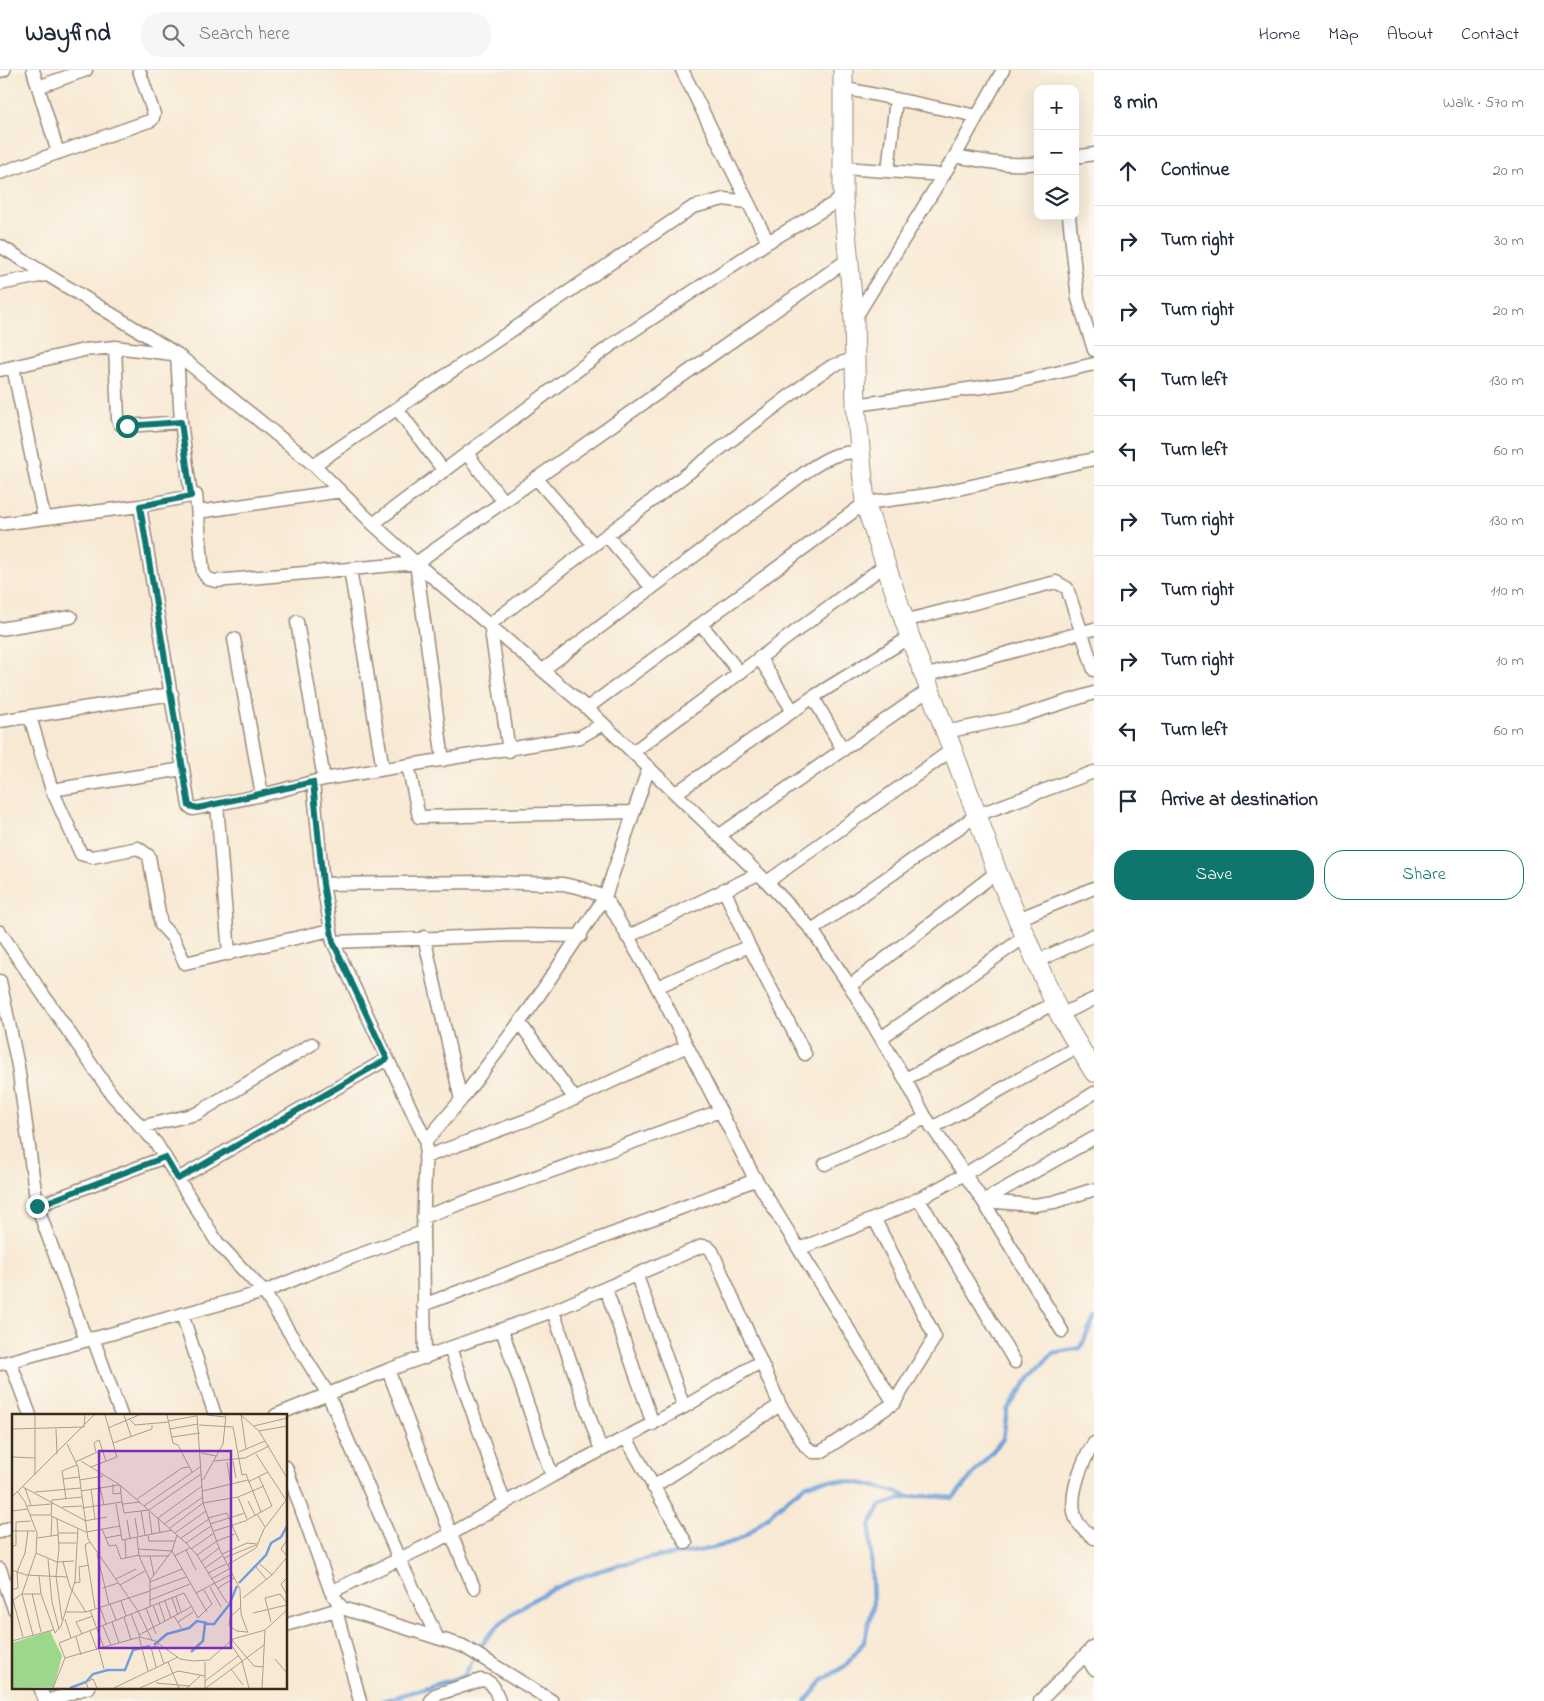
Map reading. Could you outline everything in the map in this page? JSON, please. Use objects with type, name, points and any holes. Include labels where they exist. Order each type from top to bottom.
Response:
[{"type":"street","points":[[0,71],[4,70]]},
{"type":"street","points":[[33,70],[58,153]]},
{"type":"street","points":[[38,87],[86,70]]},
{"type":"street","points":[[0,173],[152,120],[154,114],[139,70]]},
{"type":"street","points":[[682,70],[768,242]]},
{"type":"street","points":[[854,320],[944,175],[1003,70]]},
{"type":"street","points":[[977,116],[896,99],[843,79],[843,198],[850,258],[856,358],[856,405],[865,503],[907,629],[977,815],[996,872],[1022,928],[1035,962],[1058,1009],[1094,1072]]},
{"type":"street","points":[[888,171],[896,99]]},
{"type":"street","points":[[1079,157],[1094,154]]},
{"type":"street","points":[[955,156],[1023,165],[1034,164]]},
{"type":"street","points":[[843,168],[944,175]]},
{"type":"street","points":[[373,524],[610,346],[768,242],[843,198]]},
{"type":"street","points":[[314,465],[398,410],[693,208],[724,199],[747,202]]},
{"type":"street","points":[[1069,220],[1078,299],[1089,315],[1094,350]]},
{"type":"street","points":[[0,246],[45,276],[177,354],[314,465],[373,524],[587,708],[763,878],[812,930],[850,986],[929,1123],[966,1174],[1062,1331]]},
{"type":"street","points":[[0,524],[140,506],[196,495],[203,572],[208,579],[216,581],[416,562],[850,258]]},
{"type":"street","points":[[0,284],[45,276]]},
{"type":"street","points":[[44,518],[6,369],[84,350],[115,347],[177,354]]},
{"type":"street","points":[[115,347],[118,420],[120,424],[127,426],[181,422]]},
{"type":"street","points":[[177,354],[181,422],[191,496]]},
{"type":"street","points":[[490,624],[809,381],[832,366],[856,358]]},
{"type":"street","points":[[856,405],[1017,382],[1094,364]]},
{"type":"street","points":[[398,410],[444,471]]},
{"type":"street","points":[[543,670],[807,471],[828,458],[846,451],[860,453]]},
{"type":"street","points":[[467,454],[503,501]]},
{"type":"street","points":[[587,708],[865,503],[935,494],[1094,459]]},
{"type":"street","points":[[536,478],[594,545]]},
{"type":"street","points":[[198,512],[341,491]]},
{"type":"street","points":[[140,506],[189,806],[193,808],[383,768],[509,751],[580,737],[603,724]]},
{"type":"street","points":[[607,536],[652,588]]},
{"type":"street","points":[[416,562],[443,760]]},
{"type":"street","points":[[633,752],[885,565]]},
{"type":"street","points":[[350,569],[383,768]]},
{"type":"street","points":[[676,793],[907,629],[1056,582],[1067,588],[1088,631],[1094,670]]},
{"type":"street","points":[[0,629],[71,617]]},
{"type":"street","points":[[297,622],[319,781],[323,884],[332,936],[426,1141],[423,1217],[425,1358]]},
{"type":"street","points":[[490,624],[509,751]]},
{"type":"street","points":[[701,624],[739,672]]},
{"type":"street","points":[[720,835],[843,750],[927,683],[1088,631]]},
{"type":"street","points":[[234,639],[262,795]]},
{"type":"street","points":[[760,657],[793,711]]},
{"type":"street","points":[[627,937],[724,889],[763,878],[949,741],[1094,693]]},
{"type":"street","points":[[0,721],[172,694]]},
{"type":"street","points":[[813,697],[843,750]]},
{"type":"street","points":[[30,717],[52,790],[81,854],[92,857],[138,848],[148,856],[161,925],[173,938],[183,961],[188,963],[332,936],[424,938],[581,936]]},
{"type":"street","points":[[408,765],[419,817],[634,812]]},
{"type":"street","points":[[426,1141],[461,1100],[520,1022],[581,936],[605,897],[649,767]]},
{"type":"street","points":[[52,790],[183,768]]},
{"type":"street","points":[[812,930],[977,815],[1094,772]]},
{"type":"street","points":[[217,804],[229,954]]},
{"type":"street","points":[[850,986],[996,872]]},
{"type":"street","points":[[323,884],[481,882],[563,884],[581,888],[605,897],[657,987],[752,1173],[894,1403]]},
{"type":"street","points":[[881,1038],[1022,928],[1094,888]]},
{"type":"street","points":[[724,889],[749,946],[805,1054]]},
{"type":"street","points":[[0,932],[113,1096],[156,1143],[217,1242],[264,1292],[328,1394],[399,1559],[437,1636]]},
{"type":"street","points":[[1035,962],[1094,935]]},
{"type":"street","points":[[424,938],[461,1100]]},
{"type":"street","points":[[657,987],[749,946]]},
{"type":"street","points":[[0,981],[18,1066],[37,1206],[121,1414]]},
{"type":"street","points":[[905,1079],[1058,1009],[1094,998]]},
{"type":"street","points":[[520,1022],[574,1099]]},
{"type":"street","points":[[140,1127],[196,1114],[312,1044]]},
{"type":"street","points":[[425,1157],[538,1116],[687,1046]]},
{"type":"street","points":[[825,1164],[929,1123],[1079,1046]]},
{"type":"street","points":[[178,1179],[387,1059]]},
{"type":"street","points":[[799,1249],[875,1220],[920,1199],[966,1174],[1094,1093]]},
{"type":"street","points":[[423,1217],[720,1111]]},
{"type":"street","points":[[983,1201],[1094,1138]]},
{"type":"street","points":[[37,1206],[165,1157]]},
{"type":"street","points":[[423,1305],[750,1182],[753,1179],[752,1173]]},
{"type":"street","points":[[983,1201],[1034,1205],[1054,1202],[1092,1190]]},
{"type":"street","points":[[920,1199],[1015,1362]]},
{"type":"street","points":[[278,1414],[388,1370],[552,1311],[637,1276],[702,1246],[708,1247],[712,1251],[780,1405],[806,1447],[813,1452],[821,1452],[894,1403],[935,1337],[875,1220]]},
{"type":"street","points":[[30,1414],[5,1363],[264,1292],[322,1268],[423,1232]]},
{"type":"street","points":[[637,1276],[684,1407]]},
{"type":"street","points":[[606,1289],[653,1424]]},
{"type":"street","points":[[552,1311],[601,1450]]},
{"type":"street","points":[[182,1314],[216,1414]]},
{"type":"street","points":[[502,1330],[552,1476]]},
{"type":"street","points":[[450,1348],[505,1504]]},
{"type":"street","points":[[331,1592],[451,1534],[552,1476],[684,1407],[760,1362]]},
{"type":"street","points":[[388,1370],[451,1534],[474,1588]]},
{"type":"street","points":[[653,1487],[780,1405]]},
{"type":"street","points":[[626,1438],[686,1543]]},
{"type":"street","points":[[1094,1443],[1084,1463],[1073,1504],[1077,1522],[1094,1538]]},
{"type":"street","points":[[288,1473],[331,1592],[339,1609],[360,1701]]},
{"type":"street","points":[[0,1532],[12,1527]]},
{"type":"street","points":[[0,1569],[12,1604]]},
{"type":"street","points":[[288,1624],[339,1609],[437,1636],[463,1646],[486,1659],[552,1701]]},
{"type":"street","points":[[1090,1651],[1094,1669]]},
{"type":"street","points":[[1040,1701],[1090,1651]]},
{"type":"street","points":[[431,1701],[435,1695],[481,1680],[488,1680],[493,1685],[499,1701]]},
{"type":"street","points":[[40,1688],[46,1701],[86,1688]]},
{"type":"waterway","points":[[806,1701],[823,1680],[846,1665],[864,1642],[873,1606],[870,1525],[880,1506],[915,1496],[953,1498],[1003,1439],[1007,1410],[1025,1384],[1053,1353],[1080,1348],[1094,1319]]},
{"type":"waterway","points":[[383,1701],[464,1676],[490,1634],[506,1619],[543,1594],[586,1575],[608,1568],[733,1542],[751,1531],[800,1489],[810,1484],[830,1480],[853,1482],[875,1486],[907,1496]]},
{"type":"route","points":[[37,1206],[165,1157],[178,1179],[387,1059],[333,942],[323,884],[313,782],[198,808],[189,806],[140,506],[191,496],[181,422],[127,426]]}]
